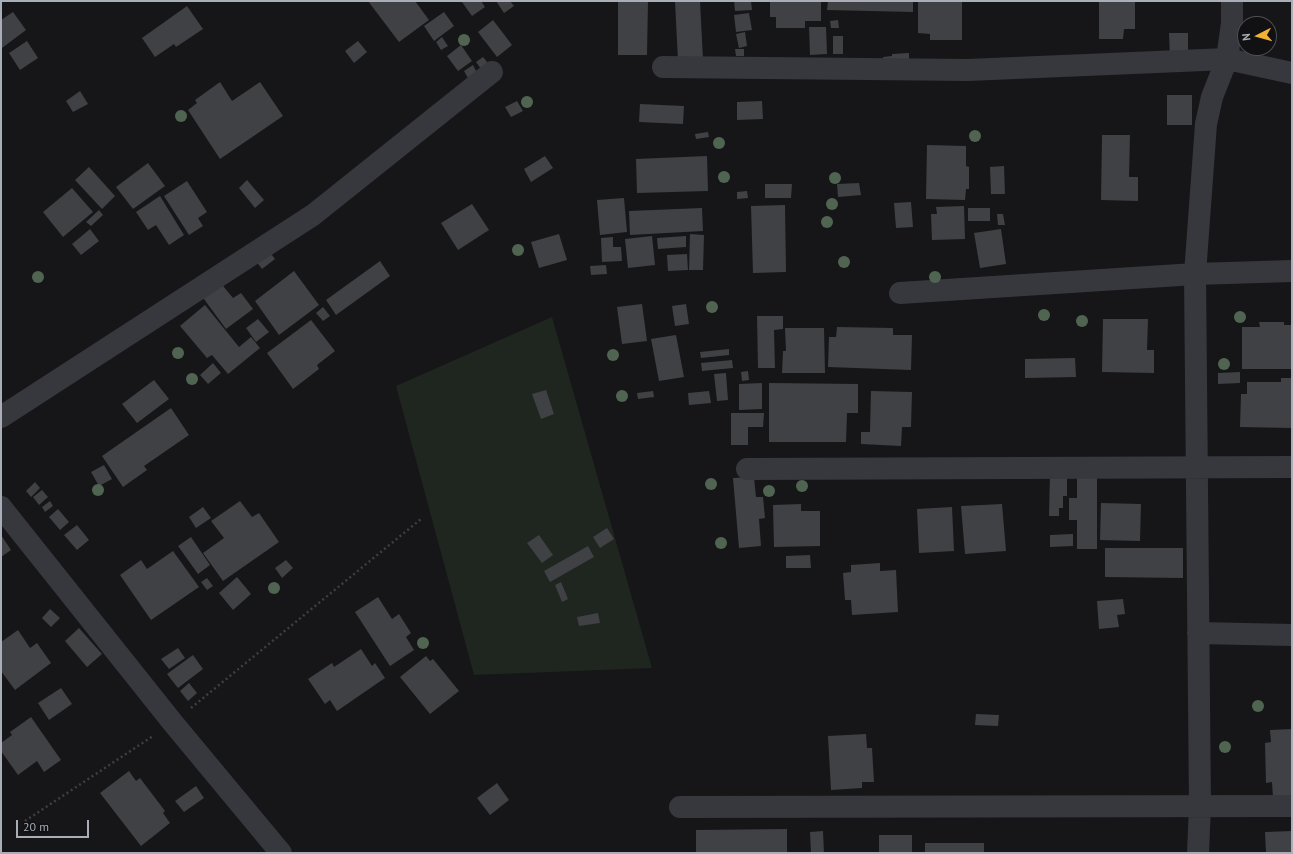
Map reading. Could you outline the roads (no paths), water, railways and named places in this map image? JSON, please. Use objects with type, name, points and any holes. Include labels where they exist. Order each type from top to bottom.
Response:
[{"type":"street","points":[[1198,853],[1200,806],[1195,274],[1206,124],[1212,97],[1226,59],[1232,23],[1232,1]]},
{"type":"street","points":[[663,68],[968,70],[1226,59],[1292,73]]},
{"type":"street","points":[[1,417],[313,215],[492,72]]},
{"type":"street","points":[[900,293],[1195,274],[1292,271]]},
{"type":"street","points":[[746,469],[1292,467]]},
{"type":"street","points":[[1,507],[173,723],[281,853]]},
{"type":"street","points":[[1198,633],[1292,635]]},
{"type":"street","points":[[680,807],[1292,806]]}]
